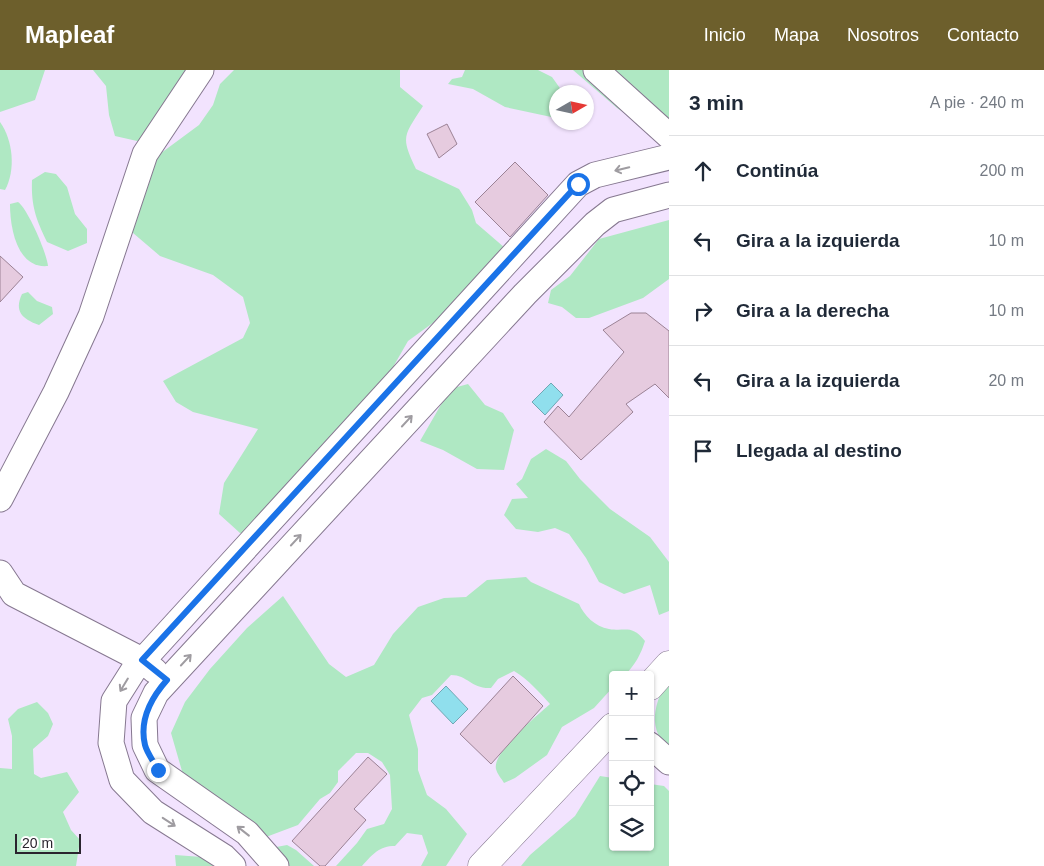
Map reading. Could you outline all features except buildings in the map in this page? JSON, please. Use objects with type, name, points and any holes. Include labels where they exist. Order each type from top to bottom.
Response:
[{"type":"street","points":[[0,499],[56,392],[91,316],[145,154],[201,70]]},
{"type":"street","points":[[596,70],[669,136]]},
{"type":"street","points":[[233,866],[224,857],[153,812],[122,780],[111,743],[114,701],[132,671],[578,184],[595,175],[669,158]]},
{"type":"street","points":[[276,866],[247,833],[158,770],[145,745],[144,718],[156,693],[525,294],[595,224],[613,210],[669,195]]},
{"type":"street","points":[[0,573],[14,594],[142,660],[167,680]]},
{"type":"street","points":[[654,682],[669,665]]},
{"type":"street","points":[[482,866],[609,731]]},
{"type":"street","points":[[654,749],[669,762]]},
{"type":"green space","points":[[0,70],[45,70],[35,100],[0,112]]},
{"type":"green space","points":[[93,70],[205,70],[158,140],[137,141],[115,136],[109,115],[106,86]]},
{"type":"green space","points":[[234,70],[400,70],[400,87],[423,106],[406,136],[408,149],[416,169],[459,189],[472,210],[476,223],[505,248],[474,293],[408,341],[381,388],[257,534],[240,533],[219,514],[224,483],[258,429],[193,412],[176,402],[163,381],[243,338],[250,323],[243,297],[213,275],[160,256],[126,227],[153,159],[199,125],[213,105],[220,84]]},
{"type":"green space","points":[[465,70],[538,70],[552,77],[558,85],[549,85],[549,116],[505,107],[473,89],[448,84],[452,79],[462,77]]},
{"type":"green space","points":[[573,70],[669,70],[669,144],[617,108],[594,88],[594,85],[590,85]]},
{"type":"green space","points":[[0,122],[8,137],[12,155],[11,173],[5,190],[0,189]]},
{"type":"green space","points":[[45,172],[56,174],[67,187],[75,214],[87,229],[87,243],[68,251],[47,242],[35,212],[32,197],[32,180]]},
{"type":"green space","points":[[18,202],[27,213],[36,232],[48,266],[37,265],[29,261],[17,245],[10,214],[10,204]]},
{"type":"green space","points":[[669,220],[669,279],[643,298],[589,318],[576,318],[562,307],[548,303],[551,290],[570,276],[599,239]]},
{"type":"green space","points":[[28,292],[37,301],[52,307],[53,314],[39,325],[24,317],[19,310],[22,294]]},
{"type":"green space","points":[[468,384],[485,405],[503,413],[514,430],[504,470],[477,469],[443,450],[420,441],[450,389]]},
{"type":"green space","points":[[546,449],[566,461],[580,479],[610,509],[650,537],[669,562],[669,611],[659,615],[650,585],[624,594],[599,582],[586,558],[569,534],[555,528],[538,532],[516,529],[504,515],[512,499],[528,498],[516,484],[522,479],[531,459]]},
{"type":"green space","points":[[526,577],[531,582],[579,604],[587,616],[599,626],[636,632],[645,641],[640,655],[628,671],[609,671],[609,691],[594,708],[562,727],[547,755],[515,778],[504,783],[496,769],[501,753],[526,725],[550,704],[538,691],[514,671],[498,679],[491,688],[484,688],[462,677],[451,675],[432,695],[422,698],[409,715],[418,749],[418,770],[427,795],[446,809],[467,834],[446,866],[421,866],[428,853],[422,835],[407,833],[395,846],[380,849],[362,866],[336,866],[367,829],[384,824],[392,809],[390,775],[382,762],[368,753],[356,753],[338,771],[338,782],[330,793],[320,799],[298,825],[266,837],[184,778],[171,733],[185,702],[210,669],[247,628],[283,596],[329,664],[346,677],[374,665],[393,634],[418,607],[444,598],[466,597],[487,580]]},
{"type":"green space","points":[[669,669],[669,751],[661,740],[655,721],[658,702]]},
{"type":"green space","points":[[37,702],[48,713],[53,724],[48,736],[33,749],[34,774],[41,778],[67,772],[79,792],[63,812],[71,830],[80,840],[76,866],[0,866],[0,768],[12,769],[12,736],[8,719],[18,709]]},
{"type":"green space","points":[[600,776],[609,777],[609,851],[654,851],[654,785],[664,786],[669,791],[669,866],[521,866],[530,855],[575,816]]},
{"type":"green space","points":[[287,845],[296,850],[314,866],[270,866],[271,848]]},
{"type":"green space","points":[[175,855],[202,857],[214,866],[176,866]]},
{"type":"water","points":[[551,383],[563,395],[545,415],[532,402]]},
{"type":"water","points":[[446,686],[468,709],[453,724],[431,701]]},
{"type":"route","points":[[158,770],[145,745],[144,718],[156,693],[167,680],[142,660],[578,184]]}]
